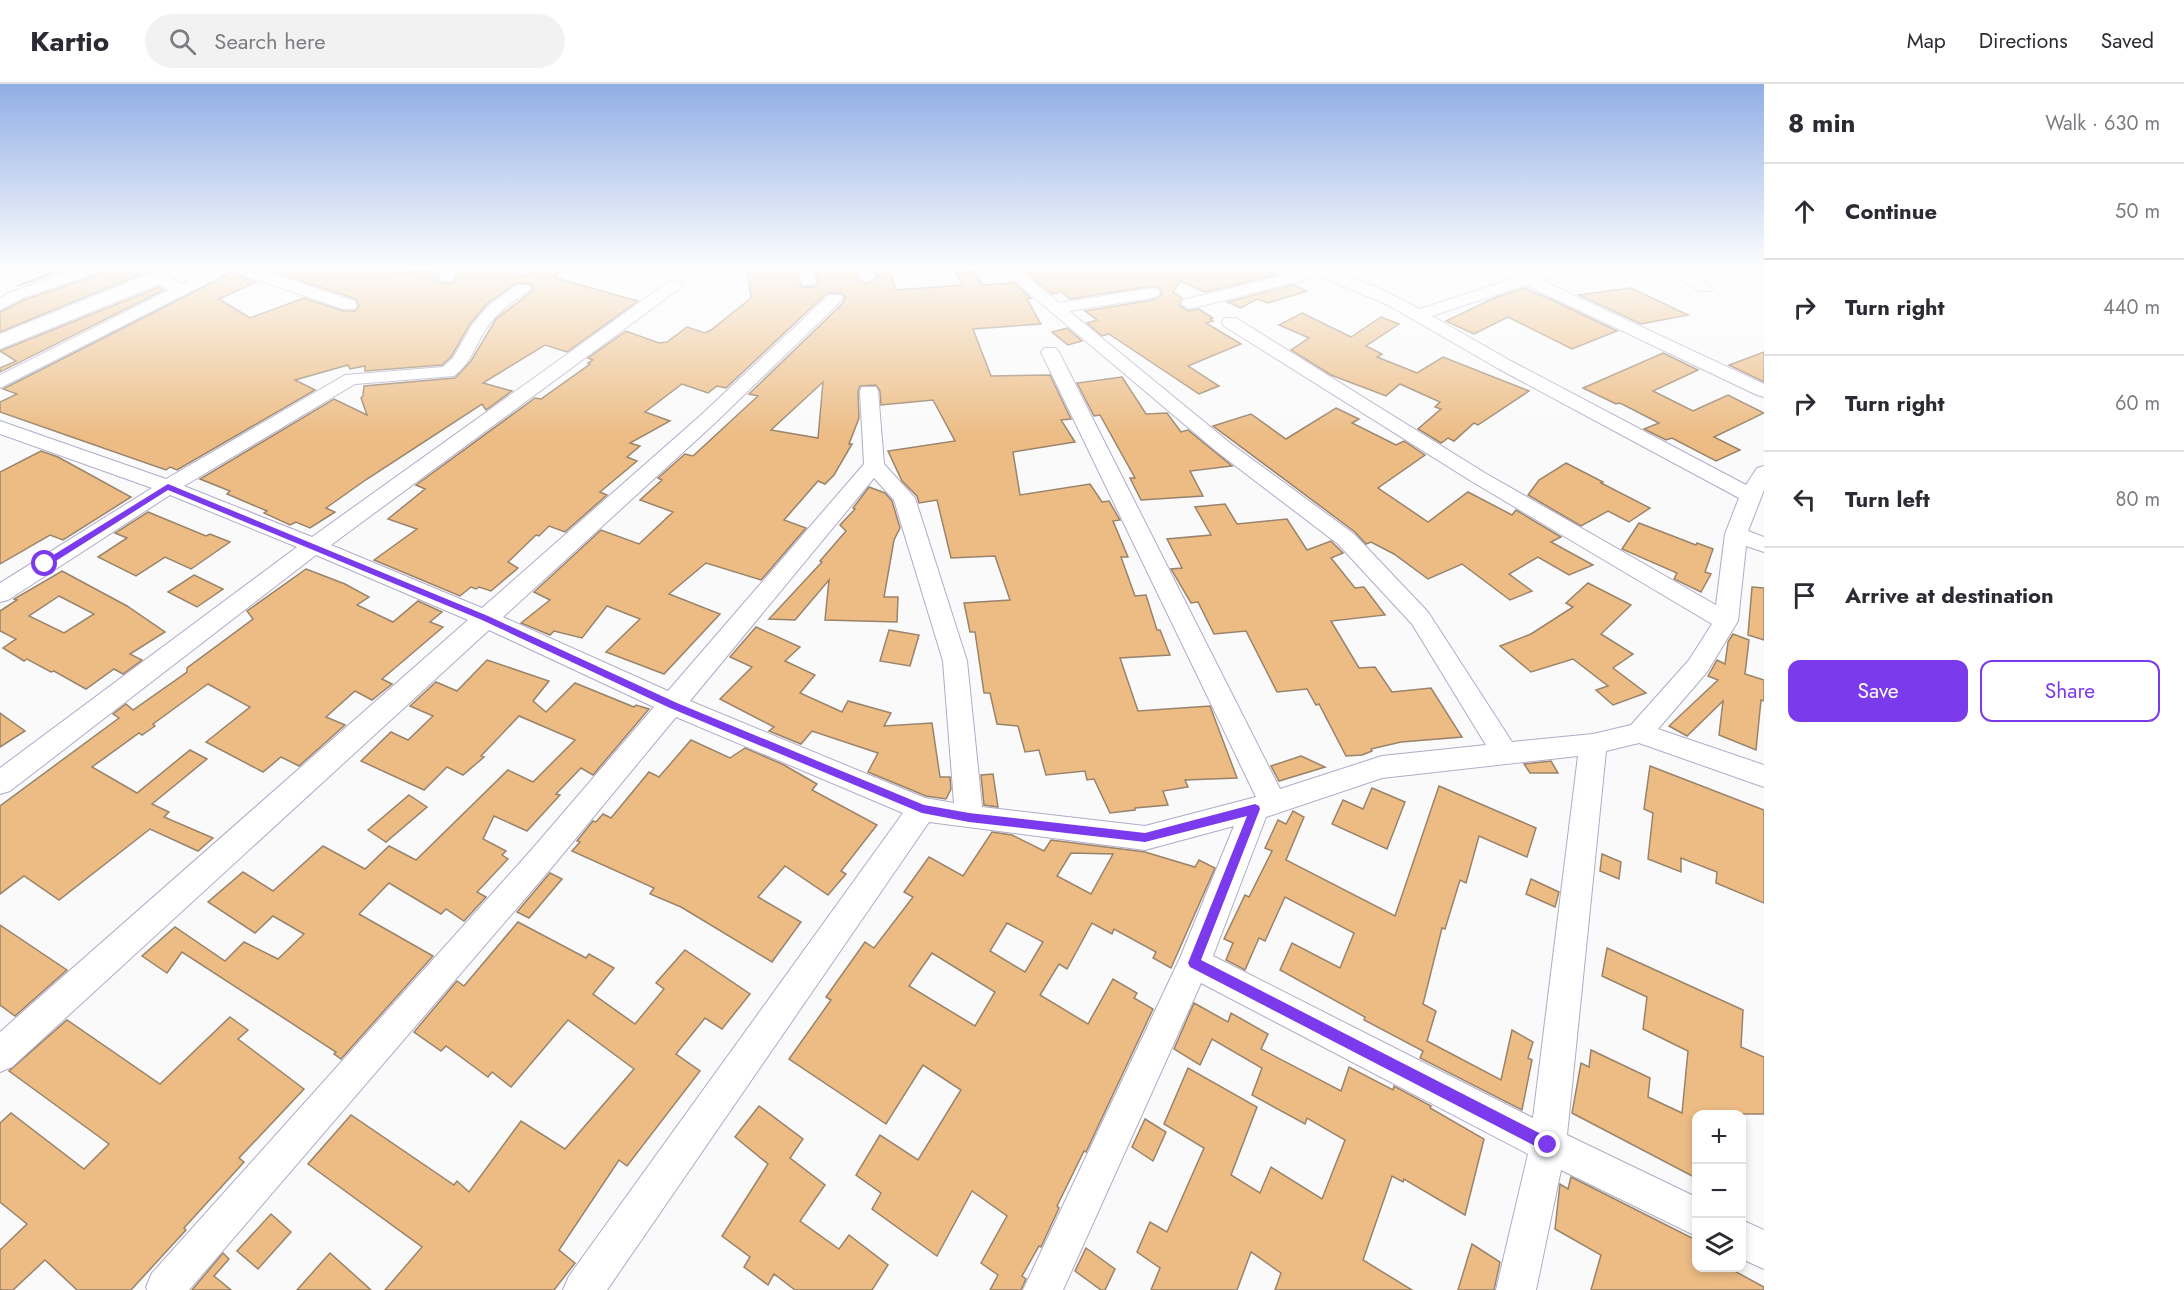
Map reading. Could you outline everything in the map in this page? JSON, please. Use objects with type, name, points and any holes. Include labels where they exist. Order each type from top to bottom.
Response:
[{"type":"main road","points":[[0,342],[46,323]]},
{"type":"street","points":[[0,382],[116,323]]},
{"type":"street","points":[[0,594],[168,487],[351,379],[448,372],[459,365],[473,336],[483,323]]},
{"type":"street","points":[[0,783],[314,546],[621,323]]},
{"type":"street","points":[[0,1055],[708,419],[809,323]]},
{"type":"street","points":[[1075,323],[1223,447],[1346,539],[1420,618],[1506,755]]},
{"type":"street","points":[[1232,323],[1478,477],[1726,621]]},
{"type":"street","points":[[1432,323],[1505,365],[1750,495]]},
{"type":"street","points":[[1620,323],[1764,391]]},
{"type":"street","points":[[1043,1290],[1194,963],[1263,805],[1050,352]]},
{"type":"street","points":[[869,391],[874,465],[904,498],[955,661],[969,817]]},
{"type":"street","points":[[0,427],[168,487],[314,546],[485,618],[673,705],[922,809],[969,817],[1145,838],[1263,805],[1382,767],[1593,744],[1639,733],[1764,776]]},
{"type":"street","points":[[166,1287],[543,858],[874,465]]},
{"type":"street","points":[[1639,733],[1698,666],[1726,621],[1736,534],[1750,495],[1764,472]]},
{"type":"street","points":[[1736,534],[1764,545]]},
{"type":"street","points":[[1516,1290],[1548,1145],[1593,744]]},
{"type":"street","points":[[583,1290],[922,809]]},
{"type":"street","points":[[1194,963],[1548,1145],[1692,1215]]},
{"type":"street","points":[[1746,1241],[1764,1250]]},
{"type":"building","points":[[0,323],[21,323],[0,332]]},
{"type":"building","points":[[69,323],[97,323],[0,372],[0,368],[16,361],[0,351]]},
{"type":"building","points":[[132,323],[471,323],[451,357],[442,365],[365,371],[365,366],[350,369],[348,365],[295,380],[315,390],[177,470],[170,467],[166,470],[0,412],[0,402],[17,394],[3,389]]},
{"type":"building","points":[[493,323],[607,323],[567,352],[545,345],[483,383],[512,391],[486,410],[482,404],[367,479],[326,508],[335,512],[310,528],[296,522],[290,525],[264,513],[267,511],[227,494],[230,491],[200,479],[334,399],[367,415],[361,398],[364,386],[455,378],[471,361]]},
{"type":"building","points":[[719,323],[795,323],[726,388],[717,386],[708,393],[682,384],[645,412],[670,421],[630,443],[640,446],[627,457],[637,461],[600,492],[607,495],[565,532],[549,526],[539,536],[536,535],[508,562],[518,568],[491,591],[471,587],[460,596],[374,560],[417,529],[388,519],[425,489],[416,485],[535,398],[541,399],[590,364],[588,363],[593,360],[588,358],[626,331],[659,343],[667,342],[687,327],[705,333]]},
{"type":"building","points":[[822,323],[1041,323],[973,329],[991,376],[1050,375],[1071,419],[1061,420],[1075,442],[1013,452],[1020,495],[1090,484],[1102,502],[1109,501],[1120,520],[1113,521],[1128,557],[1121,557],[1135,596],[1146,595],[1157,630],[1160,630],[1170,655],[1120,658],[1138,711],[1210,706],[1237,778],[1185,780],[1188,787],[1163,791],[1168,805],[1110,813],[1094,779],[1087,780],[1085,771],[1046,775],[1039,750],[1025,752],[1018,726],[997,724],[990,693],[984,693],[975,632],[970,632],[964,603],[1010,600],[995,556],[951,558],[937,500],[919,503],[917,496],[902,481],[888,451],[955,441],[933,400],[881,405],[880,391],[876,385],[860,386],[858,391],[859,418],[849,444],[852,444],[834,475],[825,484],[818,481],[784,520],[806,528],[761,580],[706,563],[669,594],[720,614],[664,674],[606,652],[640,619],[607,606],[582,638],[554,631],[550,635],[521,623],[550,600],[534,592],[601,530],[639,544],[673,512],[640,500],[662,480],[658,478],[685,454],[693,456],[758,396],[749,394]],"holes":[[[823,382],[818,438],[771,430]]]},
{"type":"building","points":[[1087,323],[1206,323],[1241,344],[1188,366],[1219,386],[1199,394],[1109,334],[1102,336]]},
{"type":"building","points":[[1323,323],[1351,337],[1372,323],[1397,323],[1399,324],[1366,346],[1382,354],[1377,357],[1417,373],[1443,357],[1529,391],[1478,425],[1474,423],[1454,441],[1448,438],[1441,443],[1418,429],[1441,409],[1435,407],[1440,402],[1400,384],[1386,396],[1331,375],[1291,350],[1309,338],[1279,325]]},
{"type":"building","points":[[1451,323],[1495,323],[1474,334]]},
{"type":"building","points":[[1521,323],[1601,323],[1617,331],[1572,349]]},
{"type":"building","points":[[1067,328],[1082,341],[1068,345],[1052,332]]},
{"type":"building","points":[[1764,352],[1764,382],[1729,365]]},
{"type":"building","points":[[1663,353],[1698,370],[1653,391],[1693,411],[1728,395],[1764,413],[1714,437],[1740,450],[1716,461],[1672,438],[1666,440],[1644,429],[1659,423],[1620,403],[1616,404],[1583,388]]},
{"type":"building","points":[[1122,377],[1146,414],[1167,413],[1181,432],[1188,430],[1232,466],[1190,471],[1203,496],[1141,500],[1130,478],[1135,478],[1100,415],[1094,416],[1077,383]]},
{"type":"building","points":[[1336,408],[1359,419],[1352,423],[1396,445],[1404,441],[1425,455],[1378,488],[1428,522],[1468,492],[1512,515],[1516,510],[1561,537],[1551,542],[1593,565],[1569,575],[1538,557],[1509,574],[1532,591],[1510,600],[1462,564],[1428,579],[1394,554],[1371,542],[1366,544],[1355,532],[1213,426],[1251,414],[1286,439]]},
{"type":"building","points":[[41,451],[58,457],[131,497],[63,540],[50,535],[0,564],[0,472]]},
{"type":"building","points":[[1566,463],[1650,508],[1629,522],[1608,511],[1581,526],[1528,495],[1539,480]]},
{"type":"building","points":[[869,487],[885,493],[892,501],[900,528],[894,540],[884,597],[898,597],[897,622],[825,620],[829,580],[795,620],[769,619],[822,562],[820,561],[846,531],[840,525],[855,509],[853,508]]},
{"type":"building","points":[[1225,504],[1237,524],[1287,519],[1307,550],[1331,541],[1343,553],[1331,558],[1355,588],[1364,587],[1385,615],[1331,621],[1359,668],[1375,667],[1392,692],[1431,688],[1462,737],[1401,742],[1371,749],[1372,751],[1362,755],[1346,756],[1319,704],[1316,705],[1307,689],[1277,692],[1246,631],[1214,634],[1198,602],[1191,603],[1171,569],[1182,568],[1167,539],[1211,535],[1195,507]]},
{"type":"building","points":[[148,512],[206,536],[210,534],[230,542],[191,569],[165,557],[136,576],[98,557],[127,538],[115,533]]},
{"type":"building","points":[[1639,523],[1696,545],[1697,543],[1713,549],[1705,572],[1711,574],[1701,592],[1674,579],[1677,573],[1622,549]]},
{"type":"building","points":[[306,569],[345,584],[369,597],[357,605],[393,622],[418,601],[442,612],[430,622],[443,627],[382,679],[392,684],[372,700],[355,691],[326,717],[345,725],[299,766],[281,757],[263,772],[206,742],[250,707],[208,684],[153,724],[155,726],[142,735],[139,733],[92,767],[137,793],[190,750],[207,759],[152,804],[169,812],[164,817],[213,838],[198,851],[150,829],[59,900],[24,876],[0,894],[0,806],[119,718],[113,714],[126,704],[133,710],[187,672],[187,668],[253,619],[247,611]]},
{"type":"building","points":[[62,571],[127,606],[165,632],[130,654],[142,660],[123,674],[114,669],[86,689],[54,671],[51,672],[27,659],[24,661],[3,648],[16,639],[0,631],[0,611],[17,600],[14,599]],"holes":[[[59,596],[94,614],[64,633],[29,616]]]},
{"type":"building","points":[[194,575],[223,589],[197,607],[168,592]]},
{"type":"building","points":[[1588,583],[1631,605],[1601,634],[1633,654],[1613,668],[1646,693],[1613,705],[1596,690],[1608,686],[1573,659],[1531,672],[1500,646],[1531,634],[1573,607],[1566,603]]},
{"type":"building","points":[[1752,587],[1764,588],[1764,640],[1748,635]]},
{"type":"building","points":[[756,627],[800,647],[785,661],[815,675],[800,693],[842,712],[848,701],[891,713],[884,726],[932,723],[940,777],[950,777],[951,789],[946,799],[926,796],[868,772],[878,753],[812,731],[801,744],[769,731],[774,727],[720,699],[752,667],[730,657]]},
{"type":"building","points":[[889,630],[919,635],[910,666],[880,661]]},
{"type":"building","points":[[1733,634],[1749,640],[1745,674],[1764,680],[1764,701],[1761,700],[1756,750],[1719,735],[1723,701],[1687,736],[1669,726],[1718,680],[1708,676],[1717,660],[1725,664],[1728,642]]},
{"type":"building","points":[[487,660],[549,681],[533,701],[546,712],[575,683],[634,707],[636,705],[649,709],[593,775],[581,768],[556,794],[560,795],[527,831],[494,816],[483,839],[506,851],[502,855],[508,859],[477,892],[486,897],[464,921],[446,909],[441,914],[389,883],[359,914],[433,956],[341,1059],[334,1054],[336,1052],[182,952],[167,973],[142,956],[175,927],[225,961],[244,942],[278,959],[304,934],[273,916],[255,933],[208,902],[243,872],[273,891],[323,846],[365,869],[389,846],[416,860],[508,770],[533,782],[575,740],[519,716],[481,756],[484,757],[463,775],[447,767],[424,790],[361,761],[391,732],[408,740],[433,716],[410,706],[436,682],[457,691]]},
{"type":"building","points":[[0,713],[25,731],[0,747]]},
{"type":"building","points":[[691,740],[730,758],[745,748],[784,765],[817,784],[812,790],[877,825],[841,871],[846,874],[828,895],[785,866],[758,897],[801,922],[772,962],[681,907],[650,894],[654,888],[572,851],[593,821],[596,822],[603,814],[611,818],[649,772],[659,777]]},
{"type":"building","points":[[1301,756],[1325,767],[1279,781],[1271,766]]},
{"type":"building","points":[[1551,761],[1558,773],[1530,773],[1524,764]]},
{"type":"building","points":[[1650,766],[1764,810],[1764,903],[1716,883],[1717,872],[1681,858],[1681,872],[1648,859],[1653,813],[1644,809]]},
{"type":"building","points":[[993,774],[998,807],[984,805],[981,775]]},
{"type":"building","points":[[1439,786],[1536,828],[1527,857],[1479,836],[1466,883],[1460,880],[1445,929],[1442,928],[1423,1004],[1436,1011],[1427,1041],[1501,1080],[1512,1030],[1533,1042],[1528,1058],[1532,1060],[1522,1110],[1420,1058],[1423,1051],[1364,1020],[1365,1017],[1280,970],[1292,943],[1340,968],[1354,933],[1285,897],[1265,941],[1259,938],[1245,970],[1226,960],[1233,943],[1224,939],[1245,895],[1249,897],[1272,851],[1265,848],[1278,820],[1286,824],[1293,811],[1304,817],[1286,860],[1395,916]]},
{"type":"building","points":[[1372,788],[1405,802],[1387,849],[1332,824],[1343,800],[1363,809]]},
{"type":"building","points":[[409,795],[427,807],[386,842],[368,830]]},
{"type":"building","points":[[992,832],[1012,835],[1044,851],[1051,840],[1145,852],[1195,867],[1199,860],[1215,868],[1171,968],[1153,958],[1156,952],[1114,929],[1112,934],[1092,923],[1067,969],[1059,964],[1040,995],[1088,1024],[1113,979],[1137,993],[1134,998],[1153,1009],[1086,1152],[1084,1151],[1057,1206],[1059,1208],[1041,1247],[1039,1246],[1022,1276],[1026,1279],[1021,1290],[990,1290],[998,1275],[981,1263],[1007,1216],[972,1191],[937,1256],[872,1209],[881,1193],[856,1175],[880,1135],[918,1160],[961,1090],[923,1065],[886,1124],[789,1059],[831,1000],[826,997],[865,942],[874,948],[913,897],[904,892],[929,857],[963,876]],"holes":[[[1071,853],[1113,854],[1091,894],[1057,876]],[[1007,923],[1043,942],[1025,972],[990,951]],[[932,953],[995,992],[975,1026],[909,986]]]},
{"type":"building","points":[[1602,854],[1621,862],[1619,879],[1600,871]]},
{"type":"building","points":[[550,873],[562,879],[529,918],[517,912]]},
{"type":"building","points":[[1531,879],[1559,892],[1555,907],[1526,894]]},
{"type":"building","points":[[518,922],[586,958],[589,954],[614,968],[593,994],[635,1024],[664,989],[656,983],[685,950],[750,994],[722,1029],[705,1018],[676,1054],[700,1071],[627,1166],[619,1160],[559,1250],[575,1263],[554,1290],[385,1290],[422,1247],[308,1164],[351,1115],[454,1185],[457,1181],[469,1192],[521,1121],[565,1149],[634,1069],[568,1020],[511,1087],[492,1072],[488,1077],[446,1046],[441,1051],[414,1032],[457,981],[464,986]]},
{"type":"building","points":[[0,925],[67,970],[15,1016],[0,1005]]},
{"type":"building","points":[[1607,948],[1743,1010],[1741,1047],[1764,1057],[1764,1114],[1746,1114],[1746,1110],[1692,1110],[1692,1176],[1572,1113],[1581,1063],[1589,1067],[1591,1050],[1650,1078],[1648,1097],[1682,1113],[1688,1051],[1643,1029],[1647,997],[1602,976]]},
{"type":"building","points":[[1194,1003],[1228,1022],[1231,1013],[1268,1034],[1261,1049],[1341,1091],[1349,1067],[1393,1090],[1394,1086],[1484,1139],[1465,1215],[1404,1179],[1403,1182],[1392,1176],[1363,1260],[1412,1290],[1275,1290],[1281,1273],[1251,1252],[1237,1290],[1151,1290],[1160,1268],[1137,1252],[1150,1222],[1167,1232],[1204,1148],[1164,1124],[1188,1068],[1257,1107],[1231,1175],[1260,1193],[1271,1167],[1322,1199],[1345,1140],[1307,1118],[1305,1124],[1252,1095],[1262,1068],[1212,1039],[1200,1065],[1174,1049]]},
{"type":"building","points":[[230,1017],[248,1030],[238,1039],[304,1089],[239,1158],[244,1162],[131,1290],[77,1290],[45,1260],[13,1290],[0,1290],[0,1250],[27,1224],[0,1202],[0,1123],[11,1113],[84,1169],[109,1144],[9,1071],[67,1020],[160,1084]]},
{"type":"building","points":[[759,1106],[803,1139],[790,1158],[825,1185],[800,1221],[839,1249],[849,1235],[888,1265],[872,1290],[795,1290],[774,1274],[768,1285],[744,1267],[750,1257],[722,1236],[768,1164],[735,1137]]},
{"type":"building","points":[[1145,1119],[1166,1132],[1153,1161],[1132,1147]]},
{"type":"building","points":[[1571,1177],[1692,1238],[1692,1272],[1736,1272],[1764,1287],[1764,1290],[1591,1290],[1601,1255],[1555,1229],[1560,1184],[1568,1189]]},
{"type":"building","points":[[271,1214],[291,1232],[258,1269],[237,1251]]},
{"type":"building","points":[[1472,1244],[1500,1262],[1494,1290],[1458,1290]]},
{"type":"building","points":[[1086,1248],[1115,1269],[1105,1290],[1101,1290],[1075,1271]]},
{"type":"building","points":[[223,1253],[229,1259],[214,1276],[231,1290],[192,1290]]},
{"type":"building","points":[[330,1253],[371,1290],[297,1290]]},
{"type":"route","points":[[45,564],[168,487],[485,618],[673,705],[922,809],[969,817],[1145,838],[1255,809],[1194,963],[1548,1145]]}]
